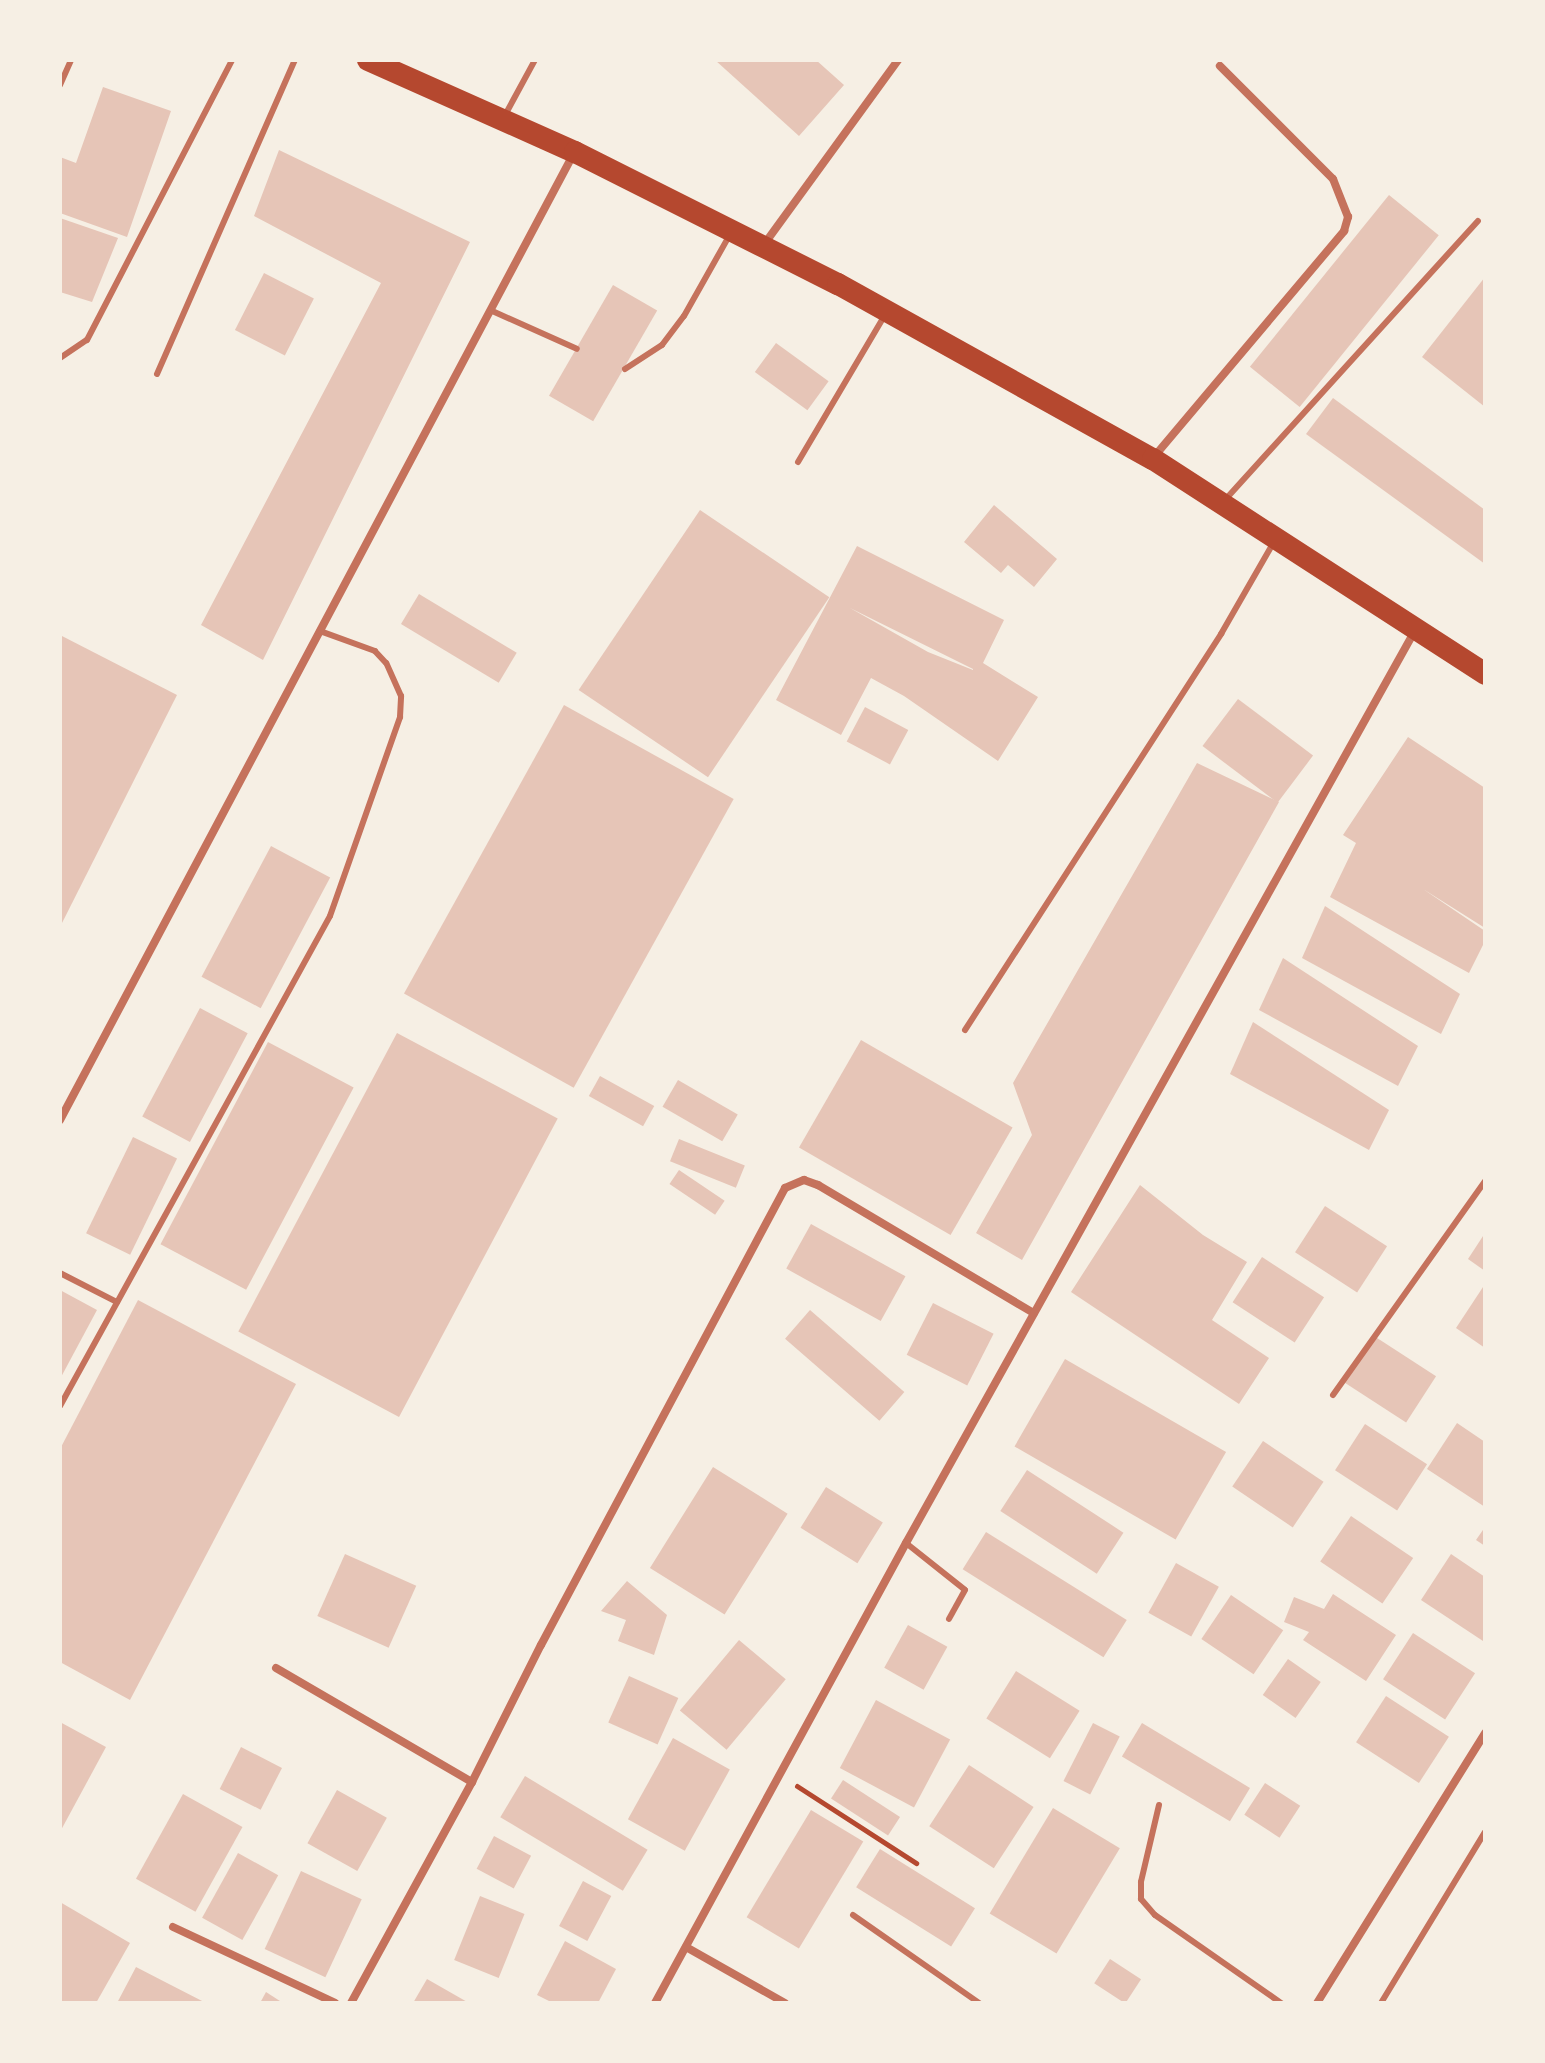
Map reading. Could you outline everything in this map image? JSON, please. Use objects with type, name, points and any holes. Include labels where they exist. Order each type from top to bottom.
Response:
[{"type":"highway","points":[[368,60],[575,152],[886,311],[1153,459],[1485,674]]},
{"type":"street","points":[[762,246],[898,60]]},
{"type":"street","points":[[1153,459],[1344,231],[1348,217],[1333,179],[1220,66]]},
{"type":"street","points":[[60,1120],[575,152]]},
{"type":"street","points":[[655,2003],[906,1543],[1416,629]]},
{"type":"street","points":[[351,2003],[472,1782],[541,1645],[785,1188],[804,1180],[818,1185],[1034,1313]]},
{"type":"street","points":[[276,1668],[472,1782]]},
{"type":"street","points":[[1317,2003],[1485,1733]]},
{"type":"street","points":[[173,1927],[335,2003]]},
{"type":"street","points":[[686,1947],[785,2003]]},
{"type":"lane","points":[[60,85],[71,60]]},
{"type":"lane","points":[[60,358],[87,340],[232,60]]},
{"type":"lane","points":[[157,374],[295,60]]},
{"type":"lane","points":[[503,118],[535,60]]},
{"type":"lane","points":[[1222,504],[1478,221]]},
{"type":"lane","points":[[625,369],[662,345],[684,316],[731,232]]},
{"type":"lane","points":[[490,310],[577,349]]},
{"type":"lane","points":[[798,462],[886,311]]},
{"type":"lane","points":[[965,1030],[1221,634],[1276,538]]},
{"type":"lane","points":[[60,1406],[330,916],[400,717],[401,696],[386,663],[375,651],[320,631]]},
{"type":"lane","points":[[1333,1395],[1485,1181]]},
{"type":"lane","points":[[60,1273],[117,1302]]},
{"type":"lane","points":[[906,1543],[965,1590],[949,1619]]},
{"type":"lane","points":[[1159,1805],[1141,1882],[1141,1899],[1155,1915],[1281,2003]]},
{"type":"lane","points":[[1381,2003],[1485,1832]]},
{"type":"lane","points":[[853,1915],[979,2003]]},
{"type":"path","points":[[779,1774],[916,1863]]},
{"type":"building","points":[[715,60],[816,60],[844,85],[799,136]]},
{"type":"building","points":[[103,87],[171,111],[127,237],[60,213],[60,157],[76,163]]},
{"type":"building","points":[[279,150],[470,242],[263,660],[201,625],[381,283],[254,216]]},
{"type":"building","points":[[1389,195],[1439,235],[1300,407],[1250,367]]},
{"type":"building","points":[[60,218],[118,238],[92,302],[60,292]]},
{"type":"building","points":[[264,273],[314,298],[285,355],[235,330]]},
{"type":"building","points":[[1485,277],[1485,407],[1422,357]]},
{"type":"building","points":[[613,285],[657,310],[593,421],[549,396]]},
{"type":"building","points":[[776,343],[829,381],[807,410],[755,372]]},
{"type":"building","points":[[1333,398],[1485,510],[1485,564],[1306,434]]},
{"type":"building","points":[[994,505],[1057,559],[1034,587],[1008,565],[1001,573],[964,542]]},
{"type":"building","points":[[700,510],[829,597],[708,777],[579,690]]},
{"type":"building","points":[[857,546],[1004,620],[983,663],[1038,697],[998,761],[904,696],[871,678],[841,735],[776,700]],"holes":[[[850,608],[973,669],[928,652]]]},
{"type":"building","points":[[419,594],[517,653],[499,683],[401,624]]},
{"type":"building","points":[[60,635],[177,695],[60,927]]},
{"type":"building","points":[[1238,699],[1313,756],[1278,803],[1202,746]]},
{"type":"building","points":[[564,705],[734,799],[574,1088],[404,994]]},
{"type":"building","points":[[865,707],[908,730],[890,764],[847,741]]},
{"type":"building","points":[[1408,737],[1485,788],[1485,928],[1423,889],[1485,931],[1485,941],[1469,973],[1330,897],[1356,843],[1343,835]]},
{"type":"building","points":[[1197,763],[1279,802],[1022,1260],[976,1233],[1032,1135],[1013,1083]]},
{"type":"building","points":[[271,846],[330,877],[261,1008],[202,977]]},
{"type":"building","points":[[1325,906],[1460,994],[1441,1034],[1302,958]]},
{"type":"building","points":[[1283,958],[1418,1046],[1398,1086],[1259,1010]]},
{"type":"building","points":[[200,1008],[248,1033],[190,1142],[142,1117]]},
{"type":"building","points":[[1253,1022],[1389,1110],[1369,1150],[1230,1074]]},
{"type":"building","points":[[397,1033],[558,1118],[399,1417],[238,1331]]},
{"type":"building","points":[[861,1040],[1013,1127],[951,1235],[799,1147]]},
{"type":"building","points":[[268,1042],[354,1088],[246,1290],[160,1244]]},
{"type":"building","points":[[600,1076],[654,1106],[643,1126],[589,1096]]},
{"type":"building","points":[[678,1080],[738,1114],[722,1141],[662,1107]]},
{"type":"building","points":[[133,1137],[177,1158],[130,1255],[86,1233]]},
{"type":"building","points":[[679,1139],[745,1166],[736,1188],[670,1161]]},
{"type":"building","points":[[679,1170],[725,1201],[715,1215],[669,1184]]},
{"type":"building","points":[[1140,1185],[1203,1235],[1247,1262],[1212,1320],[1269,1358],[1239,1404],[1071,1292]]},
{"type":"building","points":[[1325,1206],[1387,1246],[1357,1292],[1295,1252]]},
{"type":"building","points":[[811,1224],[905,1276],[881,1321],[786,1269]]},
{"type":"building","points":[[1485,1233],[1485,1271],[1468,1259]]},
{"type":"building","points":[[1262,1257],[1324,1297],[1295,1343],[1233,1302]]},
{"type":"building","points":[[1485,1284],[1485,1348],[1456,1328]]},
{"type":"building","points":[[60,1290],[97,1310],[60,1379]]},
{"type":"building","points":[[138,1300],[296,1384],[130,1700],[60,1662],[60,1449]]},
{"type":"building","points":[[933,1303],[994,1334],[967,1386],[907,1355]]},
{"type":"building","points":[[810,1310],[904,1392],[879,1421],[785,1339]]},
{"type":"building","points":[[1374,1336],[1436,1376],[1406,1422],[1344,1382]]},
{"type":"building","points":[[1065,1359],[1226,1452],[1176,1539],[1014,1446]]},
{"type":"building","points":[[1457,1423],[1485,1442],[1485,1507],[1427,1469]]},
{"type":"building","points":[[1365,1424],[1427,1464],[1397,1510],[1335,1470]]},
{"type":"building","points":[[1263,1441],[1324,1482],[1293,1527],[1232,1487]]},
{"type":"building","points":[[713,1467],[788,1514],[725,1615],[650,1568]]},
{"type":"building","points":[[1027,1470],[1123,1533],[1097,1574],[1000,1511]]},
{"type":"building","points":[[826,1487],[883,1523],[857,1563],[801,1528]]},
{"type":"building","points":[[1351,1516],[1413,1558],[1382,1604],[1320,1562]]},
{"type":"building","points":[[1485,1527],[1485,1546],[1476,1540]]},
{"type":"building","points":[[986,1532],[1127,1620],[1103,1657],[963,1569]]},
{"type":"building","points":[[345,1554],[416,1586],[389,1648],[317,1616]]},
{"type":"building","points":[[1451,1554],[1485,1577],[1483,1641],[1421,1600]]},
{"type":"building","points":[[1176,1563],[1219,1587],[1191,1637],[1148,1613]]},
{"type":"building","points":[[627,1581],[667,1615],[654,1655],[618,1641],[626,1620],[601,1611]]},
{"type":"building","points":[[1333,1594],[1396,1635],[1366,1681],[1303,1640],[1309,1632],[1284,1622],[1294,1597],[1324,1609]]},
{"type":"building","points":[[1231,1595],[1283,1630],[1254,1674],[1201,1639]]},
{"type":"building","points":[[908,1625],[947,1647],[924,1690],[884,1668]]},
{"type":"building","points":[[1413,1633],[1475,1673],[1445,1719],[1383,1679]]},
{"type":"building","points":[[739,1640],[786,1679],[727,1750],[680,1710]]},
{"type":"building","points":[[1288,1659],[1321,1682],[1296,1718],[1263,1695]]},
{"type":"building","points":[[1016,1671],[1080,1711],[1050,1758],[986,1718]]},
{"type":"building","points":[[629,1676],[678,1698],[658,1745],[608,1723]]},
{"type":"building","points":[[1386,1696],[1449,1737],[1419,1783],[1356,1742]]},
{"type":"building","points":[[876,1700],[950,1739],[914,1807],[840,1768]]},
{"type":"building","points":[[60,1722],[106,1747],[60,1832]]},
{"type":"building","points":[[1093,1723],[1120,1737],[1090,1795],[1063,1781]]},
{"type":"building","points":[[1142,1723],[1250,1788],[1230,1821],[1122,1756]]},
{"type":"building","points":[[673,1738],[730,1770],[685,1851],[628,1819]]},
{"type":"building","points":[[241,1747],[282,1768],[261,1810],[220,1789]]},
{"type":"building","points":[[969,1765],[1034,1807],[994,1868],[929,1826]]},
{"type":"building","points":[[525,1776],[648,1850],[623,1891],[500,1817]]},
{"type":"building","points":[[843,1780],[900,1817],[888,1835],[831,1798]]},
{"type":"building","points":[[1265,1783],[1300,1806],[1280,1838],[1244,1815]]},
{"type":"building","points":[[337,1790],[387,1818],[357,1871],[307,1843]]},
{"type":"building","points":[[183,1794],[242,1827],[195,1912],[136,1879]]},
{"type":"building","points":[[1053,1808],[1120,1848],[1057,1954],[990,1913]]},
{"type":"building","points":[[811,1810],[863,1841],[799,1949],[747,1917]]},
{"type":"building","points":[[494,1836],[531,1856],[514,1888],[477,1869]]},
{"type":"building","points":[[880,1849],[975,1908],[951,1947],[856,1887]]},
{"type":"building","points":[[238,1853],[278,1875],[242,1940],[202,1918]]},
{"type":"building","points":[[301,1871],[362,1899],[325,1977],[265,1949]]},
{"type":"building","points":[[583,1881],[611,1896],[587,1941],[559,1926]]},
{"type":"building","points":[[480,1896],[525,1914],[499,1978],[454,1960]]},
{"type":"building","points":[[60,1902],[130,1943],[96,2003],[60,2003]]},
{"type":"building","points":[[565,1941],[616,1969],[598,2003],[553,2003],[537,1995]]},
{"type":"building","points":[[1110,1959],[1141,1979],[1126,2003],[1094,1983]]},
{"type":"building","points":[[136,1967],[167,1983],[206,2003],[117,2003]]},
{"type":"building","points":[[427,1979],[469,2003],[413,2003]]},
{"type":"building","points":[[266,1992],[283,2003],[260,2003]]}]
